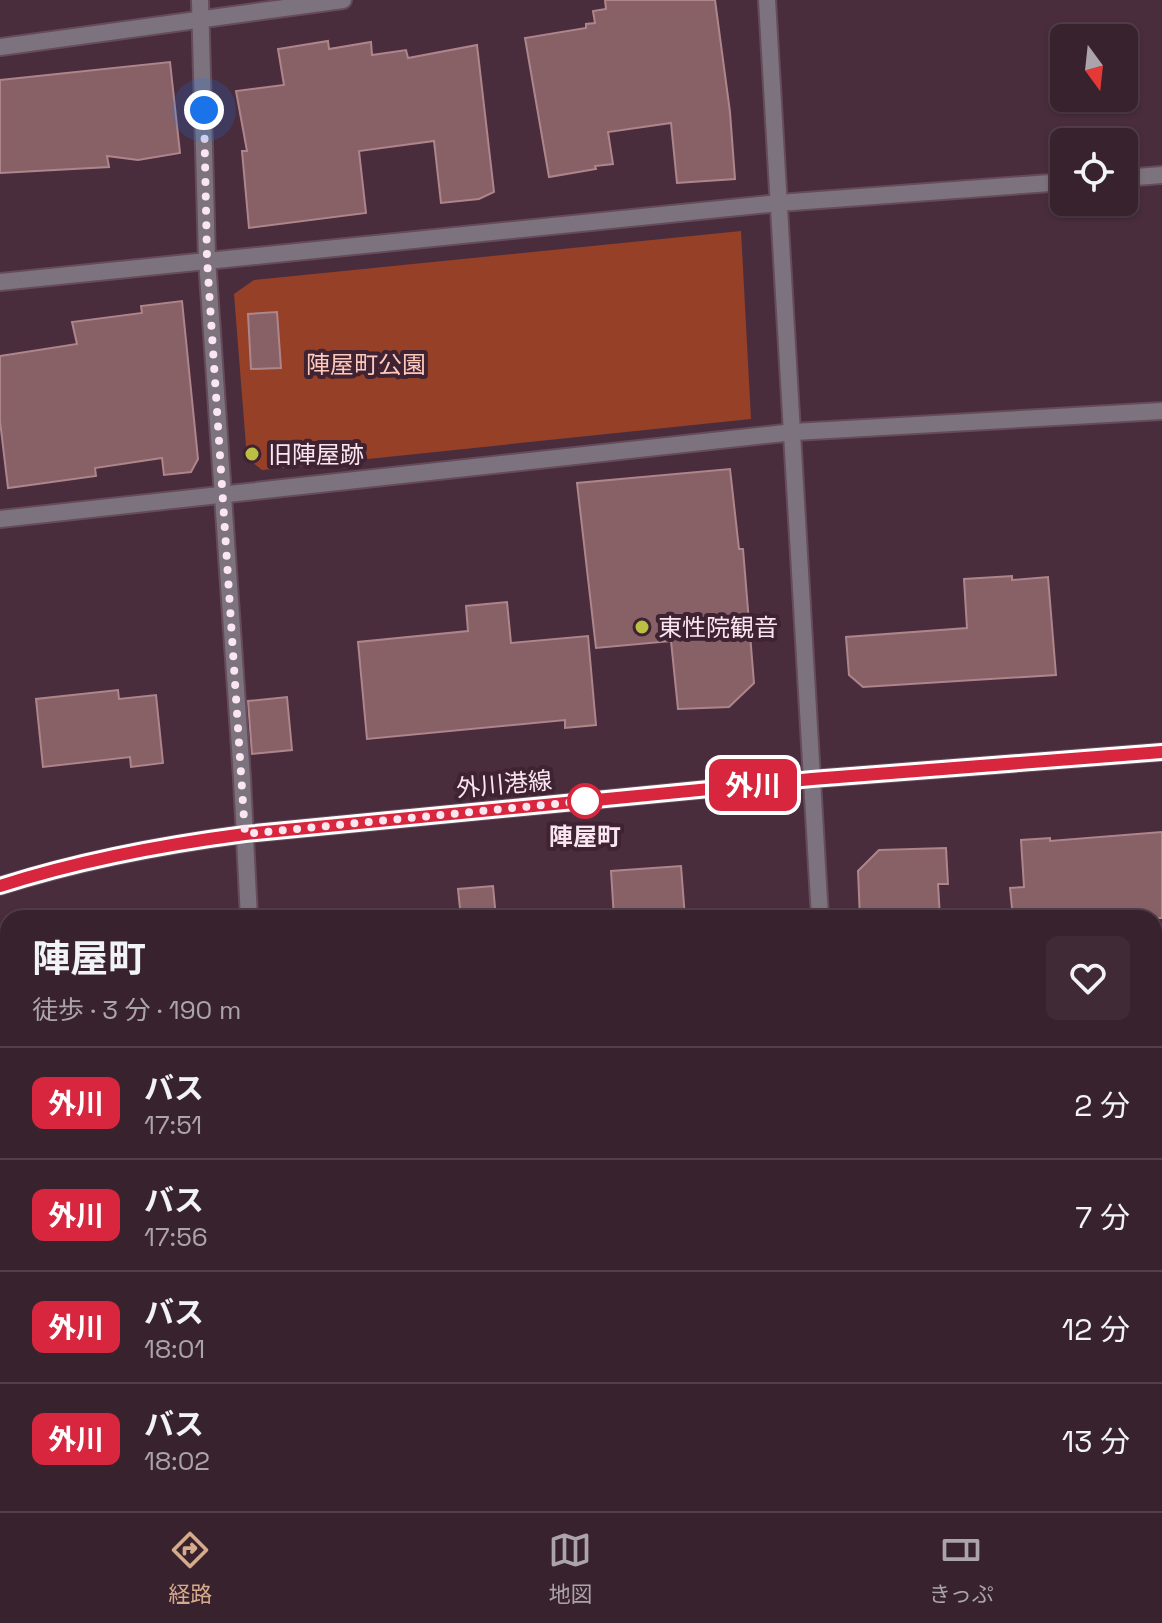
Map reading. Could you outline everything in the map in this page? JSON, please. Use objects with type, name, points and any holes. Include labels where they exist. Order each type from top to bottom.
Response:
[{"type":"main road","name":"外川港線","points":[[0,886],[84,861],[157,846],[245,834],[812,779],[1162,752]]},
{"type":"street","points":[[200,0],[207,259],[249,910]]},
{"type":"street","points":[[0,47],[343,0]]},
{"type":"street","points":[[767,0],[820,910]]},
{"type":"street","points":[[1138,177],[1162,175]]},
{"type":"street","points":[[0,282],[779,203],[1050,183]]},
{"type":"street","points":[[0,519],[794,432],[1162,411]]},
{"type":"green space","name":"陣屋町公園","points":[[741,231],[751,419],[262,470],[247,458],[234,294],[254,280]]},
{"type":"building","points":[[605,0],[715,0],[730,112],[735,179],[677,183],[671,123],[608,132],[613,164],[549,177],[525,38],[586,28],[586,24],[595,23],[593,11],[606,9]]},
{"type":"building","points":[[328,41],[329,49],[371,42],[372,55],[406,50],[408,58],[477,45],[494,192],[479,199],[441,203],[434,141],[359,151],[366,213],[249,228],[242,151],[247,151],[236,91],[284,85],[278,49]]},
{"type":"building","points":[[170,62],[180,153],[138,160],[107,156],[109,167],[0,173],[0,80]]},
{"type":"building","points":[[182,301],[198,459],[191,472],[164,475],[162,458],[95,468],[96,476],[8,488],[0,421],[0,356],[77,344],[72,322],[142,313],[141,306]]},
{"type":"building","points":[[277,312],[281,368],[251,369],[248,314]]},
{"type":"building","points":[[730,469],[739,549],[743,549],[754,683],[729,707],[678,709],[671,641],[596,648],[577,483]]},
{"type":"building","points":[[1012,576],[1012,580],[1048,577],[1056,675],[863,687],[849,675],[846,637],[967,628],[964,579]]},
{"type":"building","points":[[507,602],[511,643],[588,636],[596,725],[565,728],[565,720],[367,739],[358,642],[468,631],[466,606]]},
{"type":"building","points":[[118,690],[119,699],[156,695],[163,763],[131,767],[130,757],[43,767],[36,699]]},
{"type":"building","points":[[287,697],[292,750],[252,754],[248,701]]},
{"type":"building","points":[[1162,832],[1162,910],[1012,910],[1010,888],[1024,887],[1021,840],[1050,838],[1050,841]]},
{"type":"building","points":[[946,848],[948,884],[938,884],[940,910],[860,910],[858,871],[879,850]]},
{"type":"building","points":[[681,866],[684,910],[613,910],[611,871]]},
{"type":"building","points":[[493,886],[495,910],[460,910],[458,889]]},
{"type":"bus line","name":"外川","points":[[0,886],[70,864],[157,846],[245,834],[812,779],[1162,752]]},
{"type":"place","name":"旧陣屋跡","points":[[252,454]]},
{"type":"place","name":"東性院観音","points":[[642,627]]},
{"type":"place","name":"陣屋町","points":[[585,801]]},
{"type":"route","points":[[204,110],[207,259],[245,834],[595,800],[585,801]]}]
